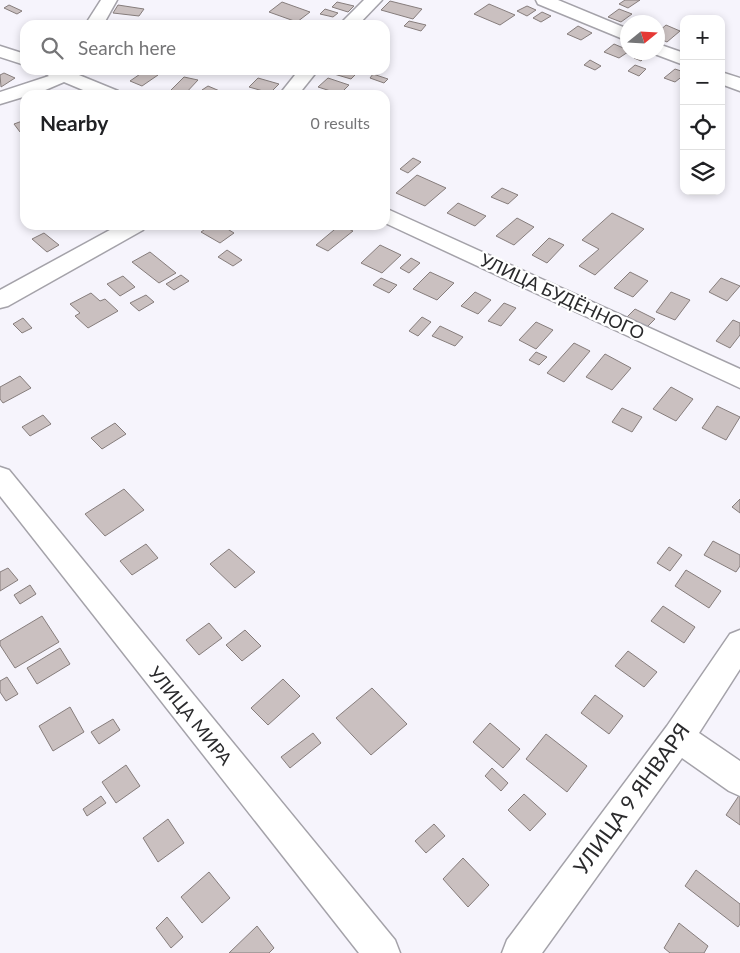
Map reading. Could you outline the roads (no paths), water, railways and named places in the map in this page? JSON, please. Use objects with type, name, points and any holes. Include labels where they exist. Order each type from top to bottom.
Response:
[{"type":"street","points":[[97,20],[109,0]]},
{"type":"street","points":[[353,20],[374,0]]},
{"type":"street","points":[[544,0],[620,33]]},
{"type":"street","points":[[0,50],[20,58]]},
{"type":"street","points":[[665,52],[680,58]]},
{"type":"street","points":[[26,90],[48,83],[57,75]]},
{"type":"street","points":[[67,75],[100,90]]},
{"type":"street","points":[[292,90],[305,75]]},
{"type":"street","points":[[725,78],[740,85]]},
{"type":"street","points":[[0,98],[20,92]]},
{"type":"street","name":"УЛИЦА БУДЁННОГО","points":[[390,217],[740,380]]},
{"type":"street","points":[[0,300],[126,230]]},
{"type":"street","name":"УЛИЦА МИРА","points":[[0,477],[382,953]]},
{"type":"street","name":"УЛИЦА 9 ЯНВАРЯ","points":[[520,953],[678,737],[740,642]]},
{"type":"street","points":[[678,737],[740,780]]}]
